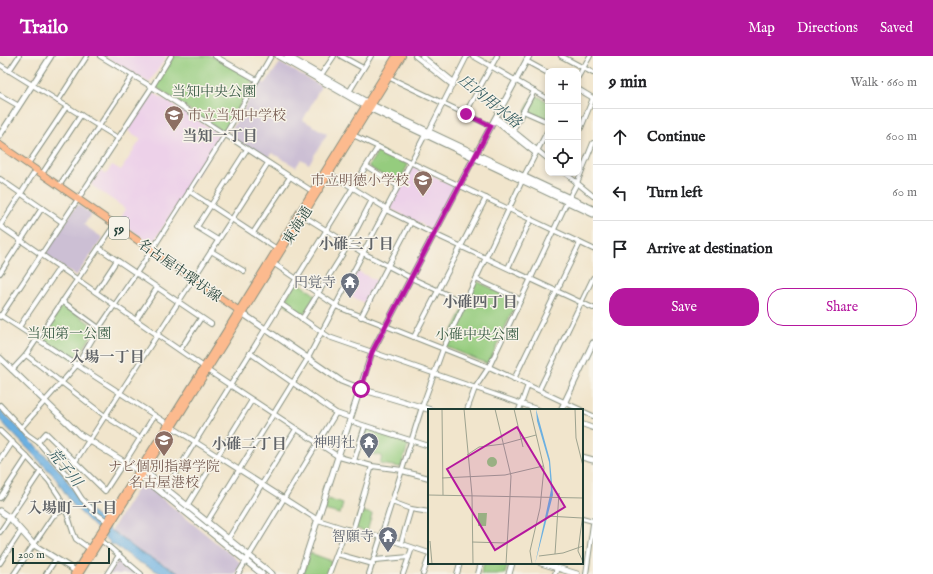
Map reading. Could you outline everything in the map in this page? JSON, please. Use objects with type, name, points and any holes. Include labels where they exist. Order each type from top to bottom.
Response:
[{"type":"main road","name":"東海通","points":[[241,312],[277,249],[353,135],[396,56]]},
{"type":"main road","name":"東海通","points":[[241,312],[273,263],[301,214],[312,191],[402,56]]},
{"type":"main road","name":"名古屋中環状線","points":[[0,145],[241,312]]},
{"type":"main road","points":[[78,573],[107,524],[142,473],[241,312]]},
{"type":"main road","points":[[78,573],[90,549],[101,536]]},
{"type":"street","points":[[9,71],[19,56]]},
{"type":"street","points":[[0,135],[51,56]]},
{"type":"street","points":[[58,102],[87,56]]},
{"type":"street","points":[[100,56],[152,87],[312,191]]},
{"type":"street","points":[[171,56],[0,316],[318,520],[346,529],[382,537],[428,553]]},
{"type":"street","points":[[215,56],[257,80]]},
{"type":"street","points":[[21,428],[77,365],[114,305],[152,250],[225,135],[271,56]]},
{"type":"street","points":[[278,56],[368,105],[523,179],[593,210]]},
{"type":"street","points":[[287,56],[349,92],[368,105]]},
{"type":"street","points":[[321,76],[334,56]]},
{"type":"street","points":[[341,56],[363,68]]},
{"type":"street","points":[[349,92],[370,56]]},
{"type":"street","points":[[415,56],[453,84]]},
{"type":"street","points":[[422,56],[453,84]]},
{"type":"street","points":[[207,522],[308,358],[467,56]]},
{"type":"street","points":[[473,56],[545,97]]},
{"type":"street","points":[[466,114],[497,56]]},
{"type":"street","points":[[300,574],[372,352],[529,56]]},
{"type":"street","points":[[561,56],[593,73]]},
{"type":"street","points":[[581,72],[590,56]]},
{"type":"street","points":[[526,62],[545,72]]},
{"type":"street","points":[[0,65],[118,138]]},
{"type":"street","points":[[59,186],[133,75]]},
{"type":"street","points":[[388,77],[491,126]]},
{"type":"street","points":[[513,130],[534,91]]},
{"type":"street","points":[[581,91],[593,98],[581,128]]},
{"type":"street","points":[[0,95],[19,106]]},
{"type":"street","points":[[28,164],[67,106]]},
{"type":"street","points":[[523,111],[545,121]]},
{"type":"street","points":[[81,115],[21,194],[0,226],[206,369],[339,457],[372,466],[402,471],[428,478]]},
{"type":"street","points":[[495,118],[513,130],[536,152]]},
{"type":"street","points":[[495,118],[536,152],[545,157]]},
{"type":"street","points":[[353,135],[593,249]]},
{"type":"street","points":[[369,574],[422,407],[443,349],[545,136]]},
{"type":"street","points":[[466,409],[475,388],[490,367],[576,184],[593,143]]},
{"type":"street","points":[[166,489],[378,147]]},
{"type":"street","points":[[218,240],[197,227],[247,149]]},
{"type":"street","points":[[75,462],[268,163]]},
{"type":"street","points":[[366,166],[398,186]]},
{"type":"street","points":[[329,173],[386,209],[434,234],[593,308]]},
{"type":"street","points":[[568,176],[576,184],[593,196]]},
{"type":"street","points":[[253,233],[290,177]]},
{"type":"street","points":[[0,180],[62,222]]},
{"type":"street","points":[[189,191],[277,249]]},
{"type":"street","points":[[414,337],[486,198]]},
{"type":"street","points":[[302,319],[349,244],[372,200]]},
{"type":"street","points":[[568,200],[593,214]]},
{"type":"street","points":[[0,273],[42,208]]},
{"type":"street","points":[[301,214],[363,253],[411,278],[465,303]]},
{"type":"street","points":[[508,268],[531,219]]},
{"type":"street","points":[[361,317],[411,222]]},
{"type":"street","points":[[12,370],[26,355],[115,224]]},
{"type":"street","points":[[514,379],[580,243]]},
{"type":"street","points":[[99,248],[200,318],[211,324]]},
{"type":"street","points":[[211,251],[244,272]]},
{"type":"street","points":[[96,292],[117,260]]},
{"type":"street","points":[[273,263],[336,306],[490,367],[579,409]]},
{"type":"street","points":[[19,327],[60,267]]},
{"type":"street","points":[[539,390],[593,278]]},
{"type":"street","points":[[476,279],[521,300]]},
{"type":"street","points":[[136,320],[157,288]]},
{"type":"street","points":[[62,302],[100,328]]},
{"type":"street","points":[[281,304],[329,337],[537,409]]},
{"type":"street","points":[[241,312],[341,381],[361,389],[428,409]]},
{"type":"street","points":[[180,350],[200,318]]},
{"type":"street","points":[[562,409],[593,343]]},
{"type":"street","points":[[250,353],[336,413],[365,426],[428,446]]},
{"type":"street","points":[[26,355],[106,416],[140,438]]},
{"type":"street","points":[[0,358],[70,426],[89,441],[166,489],[228,539],[262,574]]},
{"type":"street","points":[[519,409],[528,385]]},
{"type":"street","points":[[187,506],[252,400]]},
{"type":"street","points":[[0,405],[21,428],[38,442],[66,474],[82,499],[107,524]]},
{"type":"street","points":[[583,411],[593,416]]},
{"type":"street","points":[[238,574],[336,413]]},
{"type":"street","points":[[38,442],[46,433],[105,491],[154,416]]},
{"type":"street","points":[[583,424],[593,428]]},
{"type":"street","points":[[354,461],[365,426]]},
{"type":"street","points":[[228,539],[296,429]]},
{"type":"street","points":[[0,431],[41,471],[55,488],[65,509],[76,539],[90,549]]},
{"type":"street","points":[[0,460],[12,442]]},
{"type":"street","points":[[0,498],[27,457]]},
{"type":"street","points":[[583,457],[593,460]]},
{"type":"street","points":[[353,530],[372,466]]},
{"type":"street","points":[[0,532],[41,471]]},
{"type":"street","points":[[142,473],[247,558],[272,574]]},
{"type":"street","points":[[392,502],[412,509],[428,512]]},
{"type":"street","points":[[14,574],[53,516],[65,509]]},
{"type":"street","points":[[401,543],[412,509]]},
{"type":"street","points":[[0,511],[10,518],[34,545],[78,573]]},
{"type":"street","points":[[583,518],[593,522],[586,574]]},
{"type":"street","points":[[330,574],[346,529]]},
{"type":"street","points":[[0,563],[22,531]]},
{"type":"street","points":[[101,536],[119,555],[141,574]]},
{"type":"street","points":[[403,574],[412,548]]},
{"type":"street","points":[[337,554],[374,562],[409,557]]},
{"type":"street","points":[[107,574],[119,555]]},
{"type":"street","points":[[46,574],[56,559]]},
{"type":"street","points":[[423,574],[428,560]]},
{"type":"street","points":[[456,574],[460,564]]},
{"type":"street","points":[[478,574],[481,564]]},
{"type":"street","points":[[509,574],[512,564]]},
{"type":"street","points":[[545,564],[577,574]]},
{"type":"street","points":[[555,574],[556,568]]},
{"type":"shaded area","points":[[105,56],[167,56],[149,83]]},
{"type":"shaded area","points":[[280,63],[321,86],[303,120],[327,134],[309,164],[301,159],[296,167],[272,153],[267,160],[229,136],[260,81],[265,84]]},
{"type":"shaded area","points":[[154,93],[221,135],[221,137],[152,244],[119,221],[126,209],[91,185],[100,170],[106,174],[112,165],[121,170],[141,139],[127,130],[151,94]]},
{"type":"shaded area","name":"市立明徳小学校","points":[[413,166],[455,187],[433,230],[391,209],[390,207]]},
{"type":"shaded area","points":[[79,205],[91,214],[84,225],[103,238],[76,276],[45,256],[45,254],[76,206]]},
{"type":"shaded area","points":[[357,271],[377,281],[366,304],[346,293]]},
{"type":"shaded area","points":[[148,487],[241,563],[235,574],[181,574],[141,553],[111,531],[138,488]]},
{"type":"shaded area","points":[[120,559],[137,574],[109,574]]},
{"type":"green space","name":"当知中央公園","points":[[174,56],[211,56],[253,80],[225,131],[223,132],[157,88],[156,85]]},
{"type":"green space","points":[[534,94],[545,100],[545,120],[525,111]]},
{"type":"green space","points":[[379,150],[407,163],[408,165],[397,184],[369,167]]},
{"type":"green space","points":[[296,282],[315,295],[303,315],[284,302]]},
{"type":"green space","name":"小碓中央公園","points":[[476,282],[517,300],[488,364],[447,347],[446,345]]},
{"type":"green space","name":"当知第一公園","points":[[63,304],[96,328],[76,361],[41,339]]},
{"type":"green space","points":[[367,428],[408,441],[409,443],[400,467],[380,464],[382,456],[366,453],[367,448],[360,446]]},
{"type":"green space","points":[[328,499],[343,504],[340,514],[324,510]]},
{"type":"green space","points":[[360,511],[372,514],[367,532],[355,528]]},
{"type":"green space","points":[[310,553],[332,561],[328,574],[303,574]]},
{"type":"green space","points":[[484,564],[508,564],[505,574],[481,574]]},
{"type":"water","points":[[0,409],[62,473],[78,498],[111,531],[141,553],[181,574],[162,574],[137,561],[113,544],[110,545],[110,542],[73,505],[54,476],[0,420]]},
{"type":"place","name":"市立当知中学校","points":[[174,132]]},
{"type":"place","name":"市立明徳小学校","points":[[423,197]]},
{"type":"place","name":"円覚寺","points":[[350,299]]},
{"type":"place","name":"ナビ個別指導学院 名古屋港校","points":[[164,457]]},
{"type":"place","name":"神明社","points":[[369,459]]},
{"type":"place","name":"智願寺","points":[[388,553]]},
{"type":"district","name":"当知一丁目","points":[[220,136]]},
{"type":"district","name":"小碓三丁目","points":[[356,244]]},
{"type":"district","name":"小碓四丁目","points":[[480,302]]},
{"type":"district","name":"入場一丁目","points":[[107,357]]},
{"type":"district","name":"小碓二丁目","points":[[249,444]]},
{"type":"district","name":"入場町一丁目","points":[[72,508]]},
{"type":"route","points":[[361,389],[372,352],[491,126],[466,114]]},
{"type":"water label","name":"庄内用水路","points":[[490,101]]},
{"type":"water label","name":"荒子川","points":[[65,467]]}]
